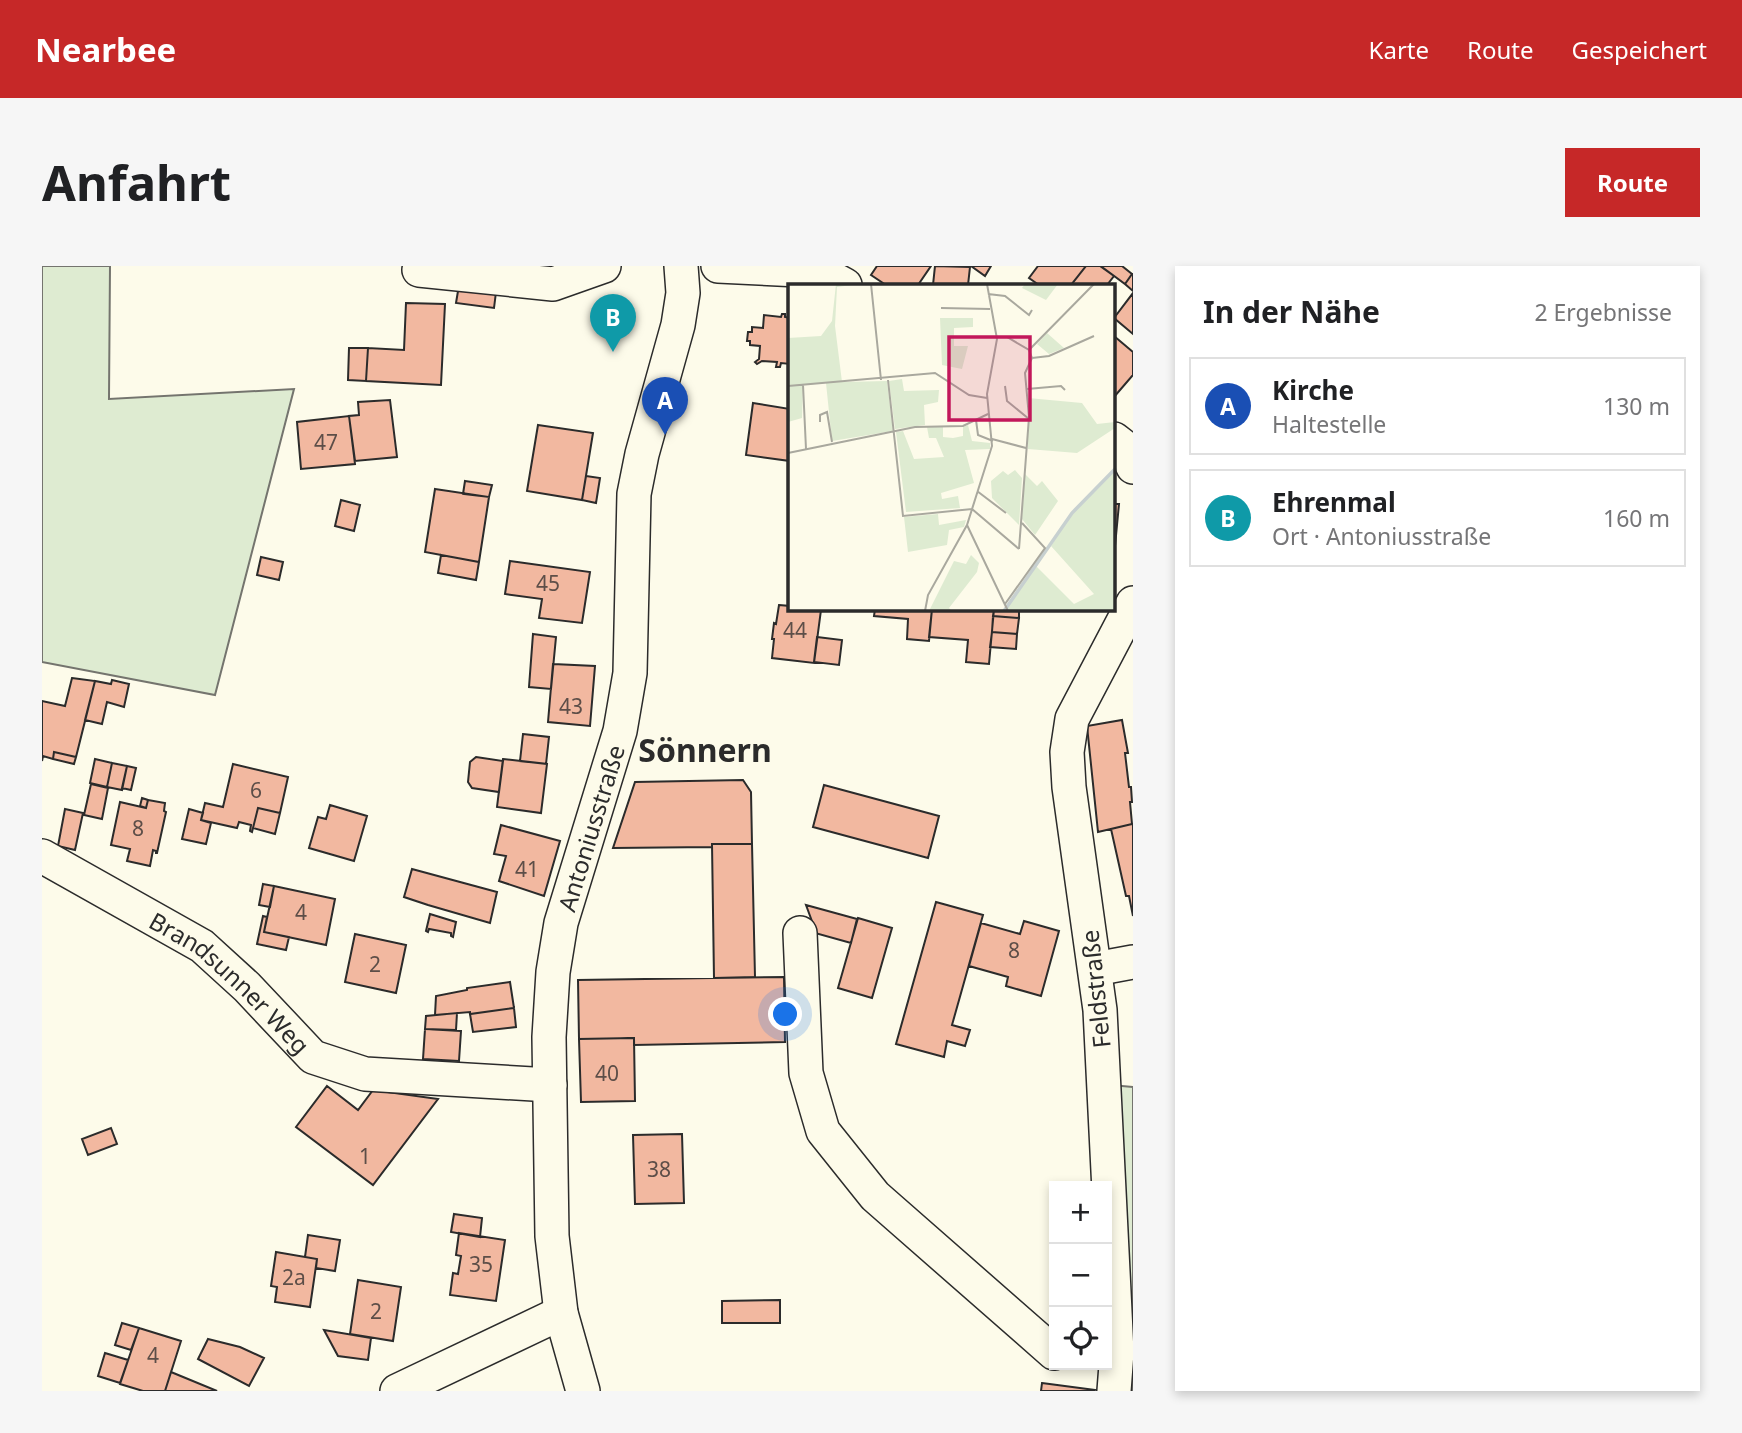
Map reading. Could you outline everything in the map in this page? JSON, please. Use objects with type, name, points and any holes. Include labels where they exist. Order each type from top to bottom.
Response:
[{"type":"street","points":[[419,270],[553,284],[604,266]]},
{"type":"street","name":"Antoniusstraße","points":[[583,1391],[561,1313],[552,1236],[549,1037],[555,960],[561,923],[620,731],[629,673],[634,494],[642,454],[678,325],[683,293],[681,266]]},
{"type":"street","points":[[719,266],[819,271],[843,284]]},
{"type":"street","name":"Feldstraße","points":[[1108,1375],[1117,1352],[1100,1010],[1069,787],[1067,752],[1072,719],[1133,603]]},
{"type":"street","name":"Brandsunner Weg","points":[[42,856],[202,946],[247,987],[313,1057],[365,1074],[550,1085]]},
{"type":"street","points":[[800,933],[806,1073],[823,1131],[875,1196],[1049,1349]]},
{"type":"street","points":[[1095,969],[1133,962]]},
{"type":"street","points":[[399,1391],[561,1313]]},
{"type":"green space","points":[[42,266],[110,266],[109,399],[294,389],[215,695],[42,662]]},
{"type":"green space","points":[[1111,1085],[1133,1087],[1133,1391],[1119,1391]]},
{"type":"building","points":[[877,266],[931,266],[919,284],[884,284],[871,275]]},
{"type":"building","points":[[935,266],[970,267],[968,284],[933,284]]},
{"type":"building","points":[[971,266],[991,266],[985,276]]},
{"type":"building","points":[[1038,266],[1086,266],[1072,284],[1038,284],[1029,278]]},
{"type":"building","points":[[1086,266],[1100,266],[1114,276],[1108,284],[1072,284]]},
{"type":"building","points":[[1103,266],[1122,266],[1132,274],[1125,284]]},
{"type":"building","points":[[1133,274],[1133,291],[1125,284]]},
{"type":"building","points":[[460,279],[497,284],[494,308],[456,303]]},
{"type":"building","points":[[1133,293],[1133,334],[1116,320],[1116,315]]},
{"type":"building","points":[[406,303],[445,304],[441,385],[366,381],[368,348],[404,350]]},
{"type":"building","points":[[785,314],[788,318],[788,364],[781,363],[780,367],[776,367],[777,362],[762,361],[757,364],[755,362],[759,359],[760,346],[750,345],[750,341],[747,341],[748,332],[752,332],[752,327],[763,328],[764,315],[781,317]]},
{"type":"building","points":[[1116,338],[1133,352],[1133,375],[1116,395]]},
{"type":"building","points":[[349,348],[368,348],[366,381],[348,380]]},
{"type":"building","points":[[390,400],[397,457],[355,461],[349,416],[359,415],[358,402]]},
{"type":"building","points":[[753,403],[788,409],[788,461],[746,455]]},
{"type":"building","points":[[349,416],[355,464],[301,469],[297,422]]},
{"type":"building","points":[[538,425],[593,433],[582,500],[527,491]]},
{"type":"building","points":[[586,476],[600,478],[596,503],[582,500]]},
{"type":"building","points":[[465,481],[492,485],[489,497],[463,494]]},
{"type":"building","points":[[435,489],[489,497],[479,562],[425,552]]},
{"type":"building","points":[[341,500],[360,505],[354,531],[335,526]]},
{"type":"building","points":[[1116,504],[1119,504],[1116,536]]},
{"type":"building","points":[[441,555],[479,562],[476,580],[438,573]]},
{"type":"building","points":[[261,557],[283,562],[279,580],[257,575]]},
{"type":"building","points":[[510,561],[590,572],[582,623],[539,618],[542,599],[505,594]]},
{"type":"building","points":[[779,605],[788,606],[788,611],[821,611],[814,663],[772,658],[774,623],[776,624]]},
{"type":"building","points":[[875,611],[932,611],[929,641],[907,639],[908,619],[874,616]]},
{"type":"building","points":[[932,611],[994,611],[989,664],[966,662],[968,640],[929,637]]},
{"type":"building","points":[[994,611],[1019,611],[1019,618],[993,616]]},
{"type":"building","points":[[993,616],[1019,618],[1017,634],[992,632]]},
{"type":"building","points":[[992,632],[1017,634],[1016,649],[990,647]]},
{"type":"building","points":[[533,634],[556,637],[551,689],[529,687]]},
{"type":"building","points":[[817,637],[842,640],[839,665],[814,662]]},
{"type":"building","points":[[553,664],[595,666],[590,726],[548,722]]},
{"type":"building","points":[[72,678],[95,681],[76,757],[54,752],[53,759],[43,756],[42,761],[42,701],[65,706]]},
{"type":"building","points":[[112,680],[129,684],[124,707],[107,702],[102,724],[85,720],[95,681],[111,684]]},
{"type":"building","points":[[1122,720],[1128,753],[1125,753],[1131,787],[1132,824],[1098,832],[1087,726]]},
{"type":"building","points":[[523,734],[549,737],[546,764],[520,761]]},
{"type":"building","points":[[54,752],[76,757],[74,764],[53,759]]},
{"type":"building","points":[[476,757],[503,761],[499,792],[472,788],[468,782],[470,762]]},
{"type":"building","points":[[95,759],[112,763],[107,787],[90,783]]},
{"type":"building","points":[[503,759],[547,764],[541,813],[497,807]]},
{"type":"building","points":[[112,763],[127,766],[122,790],[107,787]]},
{"type":"building","points":[[233,764],[288,777],[280,813],[258,808],[252,832],[251,825],[239,822],[237,828],[201,820],[205,803],[223,807]]},
{"type":"building","points":[[127,766],[136,768],[131,790],[122,788]]},
{"type":"building","points":[[743,780],[751,792],[752,844],[613,848],[635,782]]},
{"type":"building","points":[[91,784],[108,788],[102,819],[84,815]]},
{"type":"building","points":[[824,785],[939,816],[928,858],[813,827]]},
{"type":"building","points":[[142,798],[148,800],[146,808],[140,806]]},
{"type":"building","points":[[148,800],[165,803],[166,812],[157,853],[153,850],[150,866],[127,861],[130,849],[111,845],[120,802],[146,808]]},
{"type":"building","points":[[330,805],[367,816],[354,861],[309,848],[318,817],[326,819]]},
{"type":"building","points":[[258,808],[280,813],[275,834],[253,828]]},
{"type":"building","points":[[65,809],[83,813],[75,850],[58,846]]},
{"type":"building","points":[[189,809],[203,813],[201,820],[211,823],[206,844],[182,839]]},
{"type":"building","points":[[1133,824],[1133,916],[1111,829]]},
{"type":"building","points":[[501,825],[560,841],[544,896],[499,881],[506,856],[494,854]]},
{"type":"building","points":[[712,844],[752,844],[755,977],[714,978]]},
{"type":"building","points":[[412,869],[497,892],[490,923],[404,897]]},
{"type":"building","points":[[263,884],[274,886],[270,907],[259,905]]},
{"type":"building","points":[[274,886],[335,899],[326,945],[264,932]]},
{"type":"building","points":[[936,902],[983,915],[952,1025],[970,1030],[965,1046],[947,1041],[944,1057],[896,1044]]},
{"type":"building","points":[[806,905],[857,919],[851,943],[815,933]]},
{"type":"building","points":[[430,914],[456,922],[453,937],[451,933],[429,929],[426,931]]},
{"type":"building","points":[[263,916],[267,917],[264,932],[289,937],[286,950],[257,944]]},
{"type":"building","points":[[858,918],[892,928],[872,998],[838,988]]},
{"type":"building","points":[[1024,921],[1059,931],[1041,996],[1006,986],[1008,977],[969,966],[981,923],[1020,934]]},
{"type":"building","points":[[355,934],[406,945],[396,993],[345,982]]},
{"type":"building","points":[[784,977],[785,1042],[634,1045],[634,1038],[579,1039],[578,980]]},
{"type":"building","points":[[510,982],[514,1008],[435,1015],[436,996]]},
{"type":"building","points":[[514,1008],[516,1027],[473,1032],[470,1014]]},
{"type":"building","points":[[457,1013],[456,1030],[425,1029],[426,1016]]},
{"type":"building","points":[[425,1029],[461,1031],[459,1061],[423,1059]]},
{"type":"building","points":[[634,1038],[635,1101],[581,1102],[579,1039]]},
{"type":"building","points":[[327,1086],[358,1110],[373,1090],[438,1099],[373,1185],[296,1127]]},
{"type":"building","points":[[111,1128],[117,1144],[88,1155],[82,1139]]},
{"type":"building","points":[[682,1134],[684,1203],[635,1204],[633,1135]]},
{"type":"building","points":[[454,1214],[482,1218],[480,1237],[451,1232]]},
{"type":"building","points":[[459,1233],[505,1240],[496,1301],[450,1295],[453,1273],[458,1274],[461,1256],[456,1255]]},
{"type":"building","points":[[308,1235],[340,1240],[335,1271],[316,1268],[317,1259],[305,1257]]},
{"type":"building","points":[[276,1252],[317,1259],[310,1307],[275,1302],[277,1287],[271,1286]]},
{"type":"building","points":[[358,1280],[401,1287],[393,1341],[350,1334]]},
{"type":"building","points":[[780,1300],[780,1323],[722,1323],[722,1301]]},
{"type":"building","points":[[122,1323],[139,1328],[131,1350],[115,1345]]},
{"type":"building","points":[[139,1328],[181,1341],[165,1391],[143,1391],[120,1384]]},
{"type":"building","points":[[324,1330],[371,1338],[368,1360],[338,1356]]},
{"type":"building","points":[[208,1339],[240,1347],[264,1358],[249,1386],[198,1359]]},
{"type":"building","points":[[105,1353],[128,1360],[120,1383],[98,1376]]},
{"type":"building","points":[[171,1372],[217,1391],[165,1391]]},
{"type":"building","points":[[1042,1383],[1095,1390],[1041,1391]]},
{"type":"place","name":"Ehrenmal","points":[[613,352]]},
{"type":"place","name":"Kirche","points":[[665,435]]},
{"type":"district","name":"Sönnern","points":[[705,749]]}]
